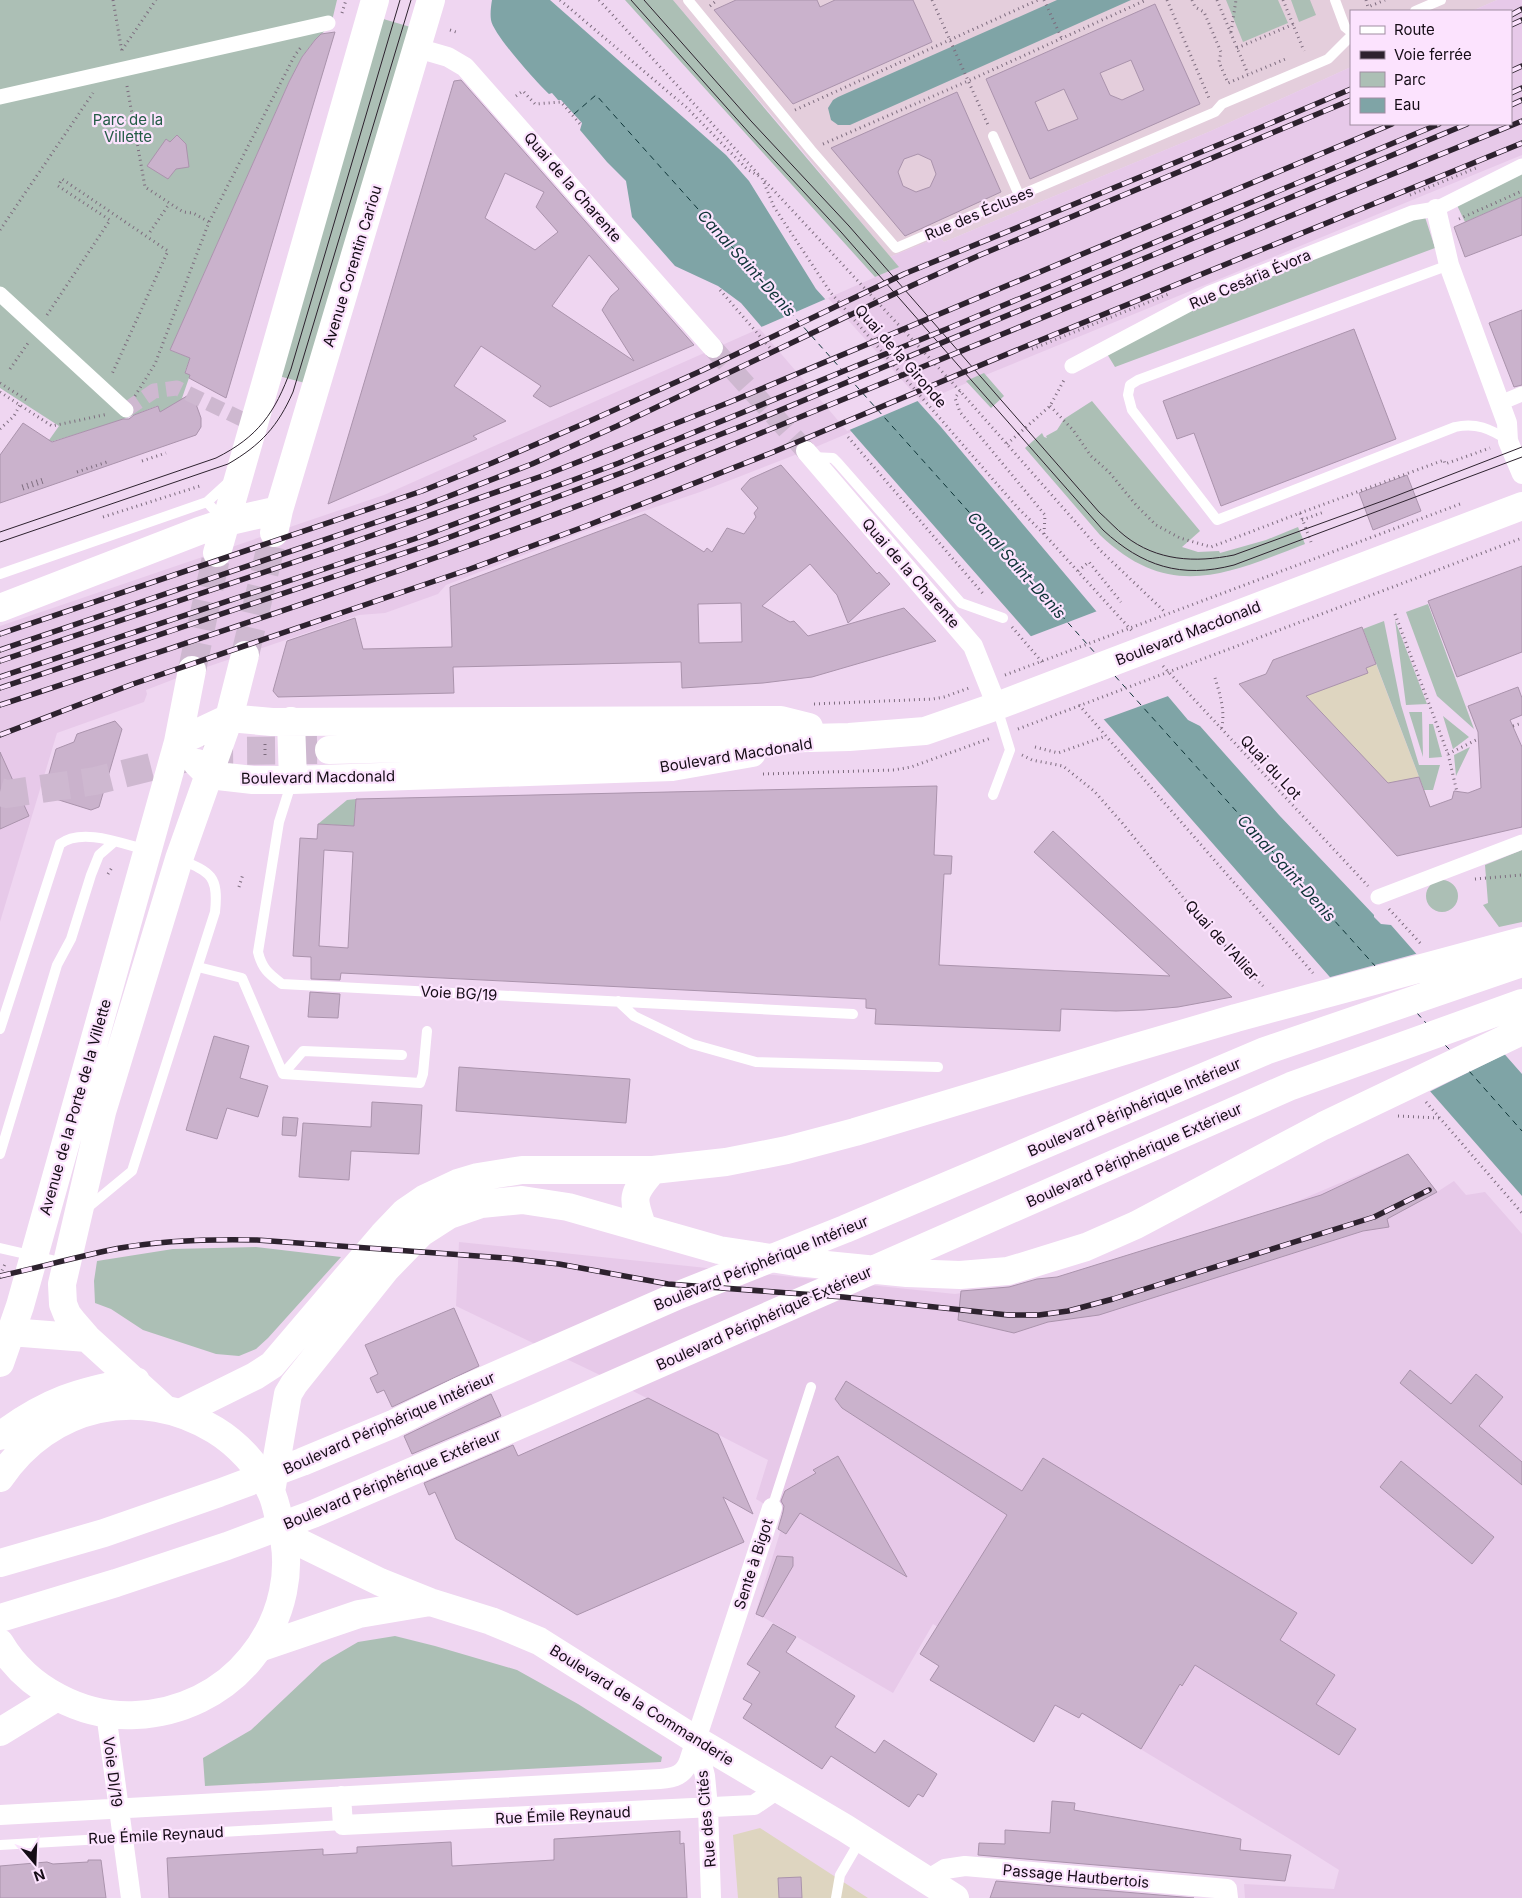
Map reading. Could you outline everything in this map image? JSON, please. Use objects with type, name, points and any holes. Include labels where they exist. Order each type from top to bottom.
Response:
[{"type":"main road","points":[[218,553],[375,0]]},
{"type":"main road","name":"Avenue Corentin Cariou","points":[[226,522],[276,521],[431,0]]},
{"type":"main road","name":"Boulevard Macdonald","points":[[329,750],[849,737],[925,731],[1154,648],[1522,506]]},
{"type":"main road","points":[[0,608],[173,540],[226,522]]},
{"type":"main road","points":[[178,742],[229,718],[245,655]]},
{"type":"main road","points":[[178,742],[192,670]]},
{"type":"main road","name":"Boulevard Macdonald","points":[[229,718],[265,722],[780,720],[849,737]]},
{"type":"main road","name":"Avenue de la Porte de la Villette","points":[[173,1411],[87,1338],[66,1314],[63,1304],[62,1284],[102,1112],[179,859],[229,718]]},
{"type":"main road","points":[[291,721],[293,780]]},
{"type":"main road","name":"Boulevard Macdonald","points":[[209,776],[252,780],[293,780],[672,767],[849,737]]},
{"type":"main road","points":[[178,742],[209,776]]},
{"type":"main road","name":"Avenue de la Porte de la Villette","points":[[0,1363],[5,1333],[20,1306],[178,742]]},
{"type":"main road","points":[[148,851],[179,859]]},
{"type":"main road","points":[[173,1411],[255,1376],[272,1365],[401,1216],[413,1206],[443,1189],[478,1177],[522,1170],[652,1170],[726,1162],[787,1150],[864,1129],[1236,1018],[1519,949]]},
{"type":"main road","name":"Boulevard Périphérique Intérieur","points":[[0,1563],[104,1533],[302,1462],[393,1424],[460,1391],[679,1295],[845,1229],[1265,1051],[1519,949]]},
{"type":"main road","name":"Boulevard Périphérique Extérieur","points":[[0,1618],[116,1584],[209,1553],[313,1514],[1291,1086],[1522,1002]]},
{"type":"main road","points":[[271,1492],[288,1394],[294,1384],[386,1268],[421,1233],[449,1215],[481,1204],[522,1200],[568,1207],[719,1250],[796,1262],[907,1273],[960,1275],[1008,1271],[1086,1247],[1136,1225],[1323,1126],[1522,1031]]},
{"type":"main road","points":[[643,1228],[634,1202],[638,1186],[652,1170]]},
{"type":"main road","points":[[5,1333],[87,1338]]},
{"type":"main road","points":[[0,1436],[16,1424],[61,1399],[104,1386],[136,1381]]},
{"type":"main road","points":[[0,1478],[27,1446],[46,1430],[91,1410],[116,1406],[141,1406],[173,1411],[203,1423],[224,1436],[243,1452],[258,1471],[271,1492],[284,1535],[287,1559],[285,1582],[277,1613],[271,1628],[259,1648],[245,1666],[211,1693],[192,1703],[171,1710],[150,1714],[128,1715],[89,1710],[57,1697],[27,1675],[14,1662],[0,1643]]},
{"type":"main road","name":"Boulevard de la Commanderie","points":[[284,1535],[373,1579],[430,1602],[491,1621],[539,1641],[696,1740],[853,1833],[955,1898]]},
{"type":"main road","name":"Boulevard de la Commanderie","points":[[259,1648],[359,1614],[430,1602]]},
{"type":"main road","points":[[0,1732],[57,1697]]},
{"type":"street","points":[[0,97],[328,23]]},
{"type":"street","name":"Quai de la Charente","points":[[417,48],[448,57],[465,67],[713,348]]},
{"type":"street","name":"Rue Cesária Évora","points":[[1072,366],[1210,293],[1412,213],[1438,218],[1522,166]]},
{"type":"street","points":[[1438,218],[1450,265],[1507,423],[1502,443],[1522,474]]},
{"type":"street","points":[[0,294],[126,410]]},
{"type":"street","points":[[1500,403],[1522,394]]},
{"type":"street","name":"Quai de la Charente","points":[[808,454],[973,646],[997,706]]},
{"type":"street","points":[[1378,897],[1522,842]]},
{"type":"street","name":"Sente à Bigot","points":[[696,1740],[772,1508]]},
{"type":"street","name":"Voie DI/19","points":[[106,1713],[131,1898]]},
{"type":"street","name":"Rue Émile Reynaud","points":[[0,1815],[671,1778],[683,1772],[687,1767],[696,1740]]},
{"type":"street","name":"Rue des Cités","points":[[696,1740],[705,1776],[708,1807],[711,1898]]},
{"type":"street","name":"Rue Émile Reynaud","points":[[343,1826],[754,1805],[779,1788]]},
{"type":"street","points":[[341,1796],[343,1826]]},
{"type":"street","name":"Passage Hautbertois","points":[[927,1880],[945,1869],[965,1866],[1228,1894]]},
{"type":"lane","name":"Rue des Écluses","points":[[688,0],[811,150],[896,248],[1215,112],[1222,104],[1328,59],[1350,35]]},
{"type":"lane","name":"Rue des Écluses","points":[[1335,0],[1345,27],[1350,33]]},
{"type":"lane","points":[[1417,10],[1441,0]]},
{"type":"lane","points":[[993,136],[1019,195]]},
{"type":"lane","points":[[1450,265],[1138,380],[1130,385],[1128,395],[1132,410],[1217,520],[1466,424],[1481,425],[1502,443]]},
{"type":"lane","points":[[808,454],[833,458],[961,603],[1003,618]]},
{"type":"lane","points":[[0,574],[207,502],[240,472]]},
{"type":"lane","points":[[207,502],[226,522]]},
{"type":"lane","points":[[993,794],[1010,750],[997,706]]},
{"type":"lane","name":"Voie BG/19","points":[[293,780],[279,822],[258,952],[261,964],[269,974],[282,984],[853,1014]]},
{"type":"lane","points":[[0,1029],[60,844],[67,839],[93,836],[148,851]]},
{"type":"lane","points":[[0,1154],[57,965],[71,939],[99,855],[114,842]]},
{"type":"lane","points":[[79,1214],[132,1171],[215,912],[217,896],[212,878],[202,869],[179,859]]},
{"type":"lane","points":[[198,967],[242,978],[283,1074]]},
{"type":"lane","points":[[618,1001],[634,1016],[692,1044],[756,1062],[938,1068]]},
{"type":"lane","points":[[283,1074],[420,1083],[423,1074],[427,1031]]},
{"type":"lane","points":[[283,1074],[303,1051],[402,1055]]},
{"type":"lane","points":[[0,1248],[66,1264]]},
{"type":"lane","name":"Sente à Bigot","points":[[772,1508],[811,1387]]},
{"type":"lane","name":"Rue Émile Reynaud","points":[[0,1845],[343,1826]]},
{"type":"lane","points":[[836,1898],[840,1875],[853,1833]]},
{"type":"path","points":[[113,0],[145,187],[183,212],[193,213],[209,222]]},
{"type":"path","points":[[121,50],[156,0]]},
{"type":"path","points":[[0,392],[52,426],[126,410],[155,364],[209,222],[295,55],[311,36],[343,12],[346,0]]},
{"type":"path","name":"Quai de la Gironde","points":[[560,0],[686,108],[747,169],[762,178],[774,207],[831,293],[1017,507],[1154,648]]},
{"type":"path","name":"Quai de la Gironde","points":[[599,0],[960,391],[1101,551],[1166,613]]},
{"type":"path","points":[[932,0],[993,136]]},
{"type":"path","points":[[783,115],[1038,0]]},
{"type":"path","points":[[1044,0],[1062,39]]},
{"type":"path","points":[[811,150],[1146,0]]},
{"type":"path","points":[[1167,0],[1215,112]]},
{"type":"path","points":[[1192,0],[1195,7],[1204,12],[1221,52],[1219,62],[1228,82],[1304,51],[1283,0]]},
{"type":"path","points":[[1217,0],[1248,74]]},
{"type":"path","points":[[1230,33],[1236,0]]},
{"type":"path","points":[[1366,0],[1368,7],[1385,0]]},
{"type":"path","points":[[1237,48],[1294,24]]},
{"type":"path","points":[[450,30],[456,32]]},
{"type":"path","points":[[0,230],[107,72]]},
{"type":"path","points":[[523,91],[535,104],[561,102],[580,124]]},
{"type":"path","points":[[10,369],[39,329],[110,220],[58,186],[62,179],[168,251],[104,390]]},
{"type":"path","points":[[1438,218],[1522,190]]},
{"type":"path","points":[[150,232],[169,204]]},
{"type":"path","points":[[720,290],[771,349]]},
{"type":"path","points":[[1007,444],[1050,406],[1072,366]]},
{"type":"path","points":[[0,383],[28,401]]},
{"type":"path","name":"Quai de la Gironde","points":[[960,391],[955,398],[960,412],[1045,514],[1044,534]]},
{"type":"path","points":[[0,429],[14,416],[20,405]]},
{"type":"path","points":[[1050,406],[1073,430],[1091,456],[1109,472],[1136,505],[1156,525],[1180,538],[1211,547],[1444,460],[1445,464],[1502,443]]},
{"type":"path","points":[[848,436],[1003,618]]},
{"type":"path","points":[[142,461],[166,453]]},
{"type":"path","points":[[77,472],[107,462]]},
{"type":"path","points":[[23,488],[44,481]]},
{"type":"path","points":[[103,517],[211,482]]},
{"type":"path","points":[[1302,520],[1324,512]]},
{"type":"path","points":[[1300,513],[1311,542]]},
{"type":"path","name":"Boulevard Macdonald","points":[[1025,726],[1522,538]]},
{"type":"path","points":[[1078,571],[1089,562],[1121,602]]},
{"type":"path","name":"Boulevard Macdonald","points":[[999,677],[1288,568]]},
{"type":"path","points":[[1394,614],[1448,754],[1457,792]]},
{"type":"path","name":"Quai du Lot","points":[[1154,648],[1221,730],[1378,897]]},
{"type":"path","points":[[1215,678],[1220,693],[1224,720],[1221,730]]},
{"type":"path","points":[[1513,726],[1522,723]]},
{"type":"path","points":[[1035,747],[1058,753],[1106,736],[1318,978]]},
{"type":"path","points":[[264,737],[265,763]]},
{"type":"path","points":[[1448,754],[1478,739]]},
{"type":"path","name":"Quai de l'Allier","points":[[1010,750],[1032,760],[1063,766],[1094,791],[1218,937],[1264,986]]},
{"type":"path","points":[[1448,870],[1466,880],[1522,875]]},
{"type":"path","points":[[239,887],[243,874]]},
{"type":"path","points":[[1421,1096],[1522,1213]]},
{"type":"path","points":[[1393,1116],[1440,1118]]},
{"type":"shaded area","points":[[673,0],[1497,0],[1474,10],[1350,10],[1350,67],[1211,131],[944,242],[939,237],[890,257]]},
{"type":"shaded area","points":[[1497,0],[1522,0],[1522,155],[988,374],[818,446],[700,492],[585,531],[446,585],[438,594],[385,613],[359,615],[198,670],[146,690],[147,694],[144,702],[57,733],[0,922],[0,626],[384,495],[898,267],[890,257],[939,237],[944,242],[1211,131],[1350,67],[1350,125],[1512,125],[1512,10],[1474,10]]},
{"type":"shaded area","points":[[1362,627],[1430,806],[1371,828],[1239,684],[1266,674],[1273,660]]},
{"type":"shaded area","points":[[1408,1154],[1437,1192],[1454,1181],[1466,1195],[1485,1192],[1522,1234],[1522,1898],[1245,1898],[1244,1884],[1334,1889],[1339,1870],[933,1624],[893,1693],[756,1613],[753,1621],[785,1516],[756,1499],[768,1460],[625,1387],[456,1306],[459,1242],[955,1294],[1078,1276],[1279,1209]]},
{"type":"shaded area","points":[[760,1828],[868,1898],[738,1898],[733,1835]]},
{"type":"green space","name":"Parc de la Villette","points":[[0,0],[337,0],[331,25],[315,40],[302,57],[289,82],[170,350],[190,358],[185,372],[190,375],[181,401],[174,404],[161,415],[157,406],[113,423],[47,443],[59,426],[0,388]]},
{"type":"green space","points":[[625,0],[673,0],[899,267],[875,277]]},
{"type":"green space","points":[[1226,0],[1278,0],[1288,23],[1243,42]]},
{"type":"green space","points":[[1291,0],[1310,0],[1316,15],[1299,22]]},
{"type":"green space","points":[[380,18],[414,28],[305,383],[275,375]]},
{"type":"green space","points":[[1522,167],[1522,197],[1465,222],[1454,199]]},
{"type":"green space","points":[[1424,214],[1435,248],[1115,367],[1101,344]]},
{"type":"green space","points":[[984,373],[1004,396],[991,408],[966,381]]},
{"type":"green space","points":[[1092,401],[1200,531],[1182,547],[1198,552],[1219,551],[1220,553],[1266,540],[1298,527],[1305,544],[1250,565],[1200,576],[1175,575],[1151,569],[1126,556],[1100,535],[1025,448],[1042,433],[1047,438],[1046,436],[1057,430],[1064,419]]},
{"type":"green space","points":[[1428,604],[1474,729],[1437,696],[1406,612]]},
{"type":"green space","points":[[1395,620],[1427,704],[1406,705]]},
{"type":"green space","points":[[1384,621],[1401,705],[1419,765],[1440,765],[1433,790],[1424,790],[1363,629]]},
{"type":"green space","points":[[1409,712],[1422,712],[1423,757]]},
{"type":"green space","points":[[1443,716],[1469,737],[1453,749]]},
{"type":"green space","points":[[1429,724],[1433,724],[1442,757],[1429,758]]},
{"type":"green space","points":[[1470,747],[1456,776],[1454,755]]},
{"type":"green space","points":[[356,799],[354,826],[318,824],[347,800]]},
{"type":"green space","points":[[1522,850],[1522,922],[1499,927],[1483,905],[1488,903],[1485,865]]},
{"type":"green space","points":[[1442,880],[1448,881],[1453,885],[1457,890],[1457,902],[1453,907],[1448,911],[1442,912],[1436,911],[1431,907],[1427,902],[1426,896],[1427,890],[1431,885],[1436,881]]},
{"type":"green space","points":[[256,1247],[341,1257],[268,1338],[256,1349],[239,1356],[216,1354],[143,1330],[111,1309],[95,1303],[94,1281],[97,1261],[173,1249]]},
{"type":"green space","points":[[395,1636],[517,1670],[578,1704],[662,1757],[661,1762],[205,1786],[203,1758],[251,1730],[322,1663],[358,1642]]},
{"type":"water","name":"Canal Saint-Denis","points":[[492,0],[550,0],[726,155],[749,181],[816,289],[941,427],[1188,720],[1200,726],[1279,815],[1374,917],[1381,924],[1391,925],[1522,1074],[1522,1196],[856,437],[741,303],[718,286],[675,266],[632,217],[626,181],[580,130],[582,123],[561,100],[558,100],[552,93],[549,94],[543,88],[507,47],[491,20]]},
{"type":"water","points":[[1057,0],[1131,0],[850,125],[838,125],[831,120],[828,108],[833,100],[838,97]]},
{"type":"pier","points":[[828,298],[920,400],[847,431],[759,328]]},
{"type":"pier","points":[[1100,610],[1171,695],[1102,720],[1029,637]]},
{"type":"pier","points":[[1419,953],[1507,1053],[1427,1093],[1327,978]]},
{"type":"building","points":[[736,0],[817,0],[820,7],[835,0],[913,0],[932,42],[793,104],[714,10]]},
{"type":"building","points":[[1155,4],[1200,104],[1030,179],[986,79]],"holes":[[[1131,60],[1144,90],[1122,100],[1110,95],[1100,73]],[[1064,89],[1078,119],[1048,131],[1035,102]]]},
{"type":"building","points":[[335,32],[226,398],[189,378],[190,375],[185,373],[190,358],[170,350],[289,82],[302,57],[315,40],[321,34]]},
{"type":"building","points":[[461,80],[694,345],[550,407],[533,396],[541,386],[481,346],[454,386],[506,421],[473,436],[477,439],[328,504],[454,81]],"holes":[[[505,173],[544,192],[536,207],[558,232],[535,250],[485,218]],[[589,255],[619,289],[611,296],[602,310],[634,361],[552,306]]]},
{"type":"building","points":[[957,92],[1001,192],[905,236],[831,148]],"holes":[[[918,154],[931,160],[936,174],[930,187],[916,192],[903,186],[898,172],[904,159]]]},
{"type":"building","points":[[177,135],[186,144],[189,167],[176,169],[168,179],[147,166],[166,139],[170,142]]},
{"type":"building","points":[[1522,197],[1522,235],[1465,257],[1454,227]]},
{"type":"building","points":[[1522,310],[1522,385],[1514,387],[1489,323]]},
{"type":"building","points":[[1354,329],[1396,439],[1221,506],[1194,433],[1177,439],[1163,401]]},
{"type":"building","points":[[192,393],[201,418],[201,427],[196,435],[0,503],[0,455],[23,423],[52,442],[123,419],[129,419],[134,415],[158,406],[160,412]]},
{"type":"building","points":[[781,465],[877,574],[879,572],[890,584],[848,623],[837,595],[810,564],[762,606],[790,622],[794,621],[808,636],[904,608],[936,641],[812,677],[763,683],[682,688],[681,662],[453,667],[454,693],[278,697],[273,691],[287,641],[355,618],[363,649],[452,647],[450,587],[645,514],[704,552],[707,548],[712,552],[727,528],[744,534],[756,517],[754,513],[758,508],[741,489],[750,479]],"holes":[[[741,603],[742,642],[699,643],[698,604]]]},
{"type":"building","points":[[1407,475],[1421,511],[1373,530],[1359,493]]},
{"type":"building","points":[[1522,566],[1522,652],[1457,677],[1428,601]]},
{"type":"building","points":[[1362,627],[1376,664],[1366,668],[1368,673],[1306,696],[1388,783],[1419,777],[1430,807],[1452,799],[1454,791],[1468,793],[1481,788],[1478,732],[1468,706],[1518,687],[1522,698],[1522,715],[1510,720],[1522,747],[1522,827],[1397,856],[1239,684],[1266,674],[1273,660]]},
{"type":"building","points":[[115,721],[122,729],[99,807],[91,810],[43,795],[56,749],[74,742],[77,734]]},
{"type":"building","points":[[0,752],[29,816],[0,829]]},
{"type":"building","points":[[937,786],[934,855],[952,856],[951,874],[944,874],[939,965],[1170,976],[1034,852],[1053,831],[1232,997],[1178,1007],[1144,1010],[1061,1009],[1060,1031],[875,1024],[876,1009],[866,1008],[866,999],[341,973],[340,980],[311,979],[311,957],[293,956],[300,838],[317,839],[318,824],[354,826],[356,799]],"holes":[[[324,850],[353,852],[348,948],[319,946]]]},
{"type":"building","points":[[310,992],[340,994],[338,1018],[308,1017]]},
{"type":"building","points":[[214,1036],[249,1046],[240,1078],[268,1086],[258,1117],[227,1108],[217,1139],[186,1130]]},
{"type":"building","points":[[459,1067],[630,1079],[626,1123],[456,1111]]},
{"type":"building","points":[[372,1102],[422,1105],[419,1154],[351,1151],[349,1180],[299,1177],[303,1123],[371,1127]]},
{"type":"building","points":[[283,1117],[298,1118],[296,1136],[282,1135]]},
{"type":"building","points":[[1408,1154],[1437,1192],[1387,1219],[1389,1227],[1363,1231],[1099,1315],[1048,1322],[1014,1333],[958,1320],[961,1291],[1009,1287],[1037,1279],[1057,1277],[1321,1195]]},
{"type":"building","points":[[454,1308],[479,1366],[392,1407],[384,1390],[377,1393],[370,1378],[378,1374],[365,1345]]},
{"type":"building","points":[[1410,1370],[1451,1404],[1476,1374],[1503,1397],[1479,1426],[1522,1462],[1522,1485],[1400,1383]]},
{"type":"building","points":[[846,1381],[1022,1491],[1043,1458],[1297,1613],[1280,1640],[1335,1675],[1316,1704],[1356,1729],[1339,1755],[1195,1665],[1182,1686],[1180,1684],[1141,1749],[1082,1713],[1079,1718],[1055,1705],[1034,1742],[930,1680],[939,1666],[920,1654],[1007,1515],[842,1408],[835,1399]]},
{"type":"building","points":[[491,1394],[501,1416],[412,1454],[404,1436]]},
{"type":"building","points":[[648,1398],[718,1434],[753,1514],[723,1497],[744,1542],[577,1615],[456,1539],[435,1492],[429,1495],[424,1483],[513,1445],[518,1456]]},
{"type":"building","points":[[838,1456],[907,1577],[800,1513],[786,1534],[778,1529],[784,1506],[781,1501],[785,1491],[816,1473],[813,1470]]},
{"type":"building","points":[[1401,1461],[1494,1537],[1472,1564],[1380,1487]]},
{"type":"building","points":[[777,1556],[793,1557],[793,1566],[763,1617],[756,1614]]},
{"type":"building","points":[[773,1624],[796,1637],[786,1652],[855,1696],[835,1727],[875,1753],[884,1740],[937,1774],[923,1797],[918,1794],[909,1807],[831,1756],[822,1769],[743,1718],[752,1704],[743,1699],[760,1672],[747,1664]]},
{"type":"building","points":[[1052,1801],[1075,1803],[1074,1810],[1241,1839],[1240,1850],[1291,1855],[1285,1881],[978,1855],[979,1843],[1005,1844],[1005,1830],[1050,1833]]},
{"type":"building","points":[[680,1831],[680,1844],[684,1843],[687,1898],[169,1898],[167,1858],[323,1849],[323,1855],[357,1853],[357,1847],[451,1842],[452,1866],[554,1860],[554,1839]]},
{"type":"building","points":[[88,1860],[101,1860],[106,1898],[0,1898],[0,1866],[47,1862],[53,1864],[88,1862]]},
{"type":"building","points":[[801,1877],[802,1898],[779,1898],[778,1878]]},
{"type":"building","points":[[996,1881],[1194,1898],[990,1898]]},
{"type":"ferry route","points":[[574,114],[596,95],[1096,654]]},
{"type":"ferry route","points":[[1115,676],[1376,967]]},
{"type":"ferry route","points":[[1417,1013],[1426,1023]]},
{"type":"ferry route","points":[[1445,1045],[1451,1051]]},
{"type":"ferry route","points":[[1469,1071],[1522,1131]]},
{"type":"tunnel","points":[[713,348],[806,451]]},
{"type":"tunnel","points":[[126,410],[154,391],[177,388],[254,425]]},
{"type":"tunnel","points":[[245,655],[274,533]]},
{"type":"tunnel","points":[[192,670],[217,553]]},
{"type":"tunnel","points":[[0,792],[7,794],[95,781],[215,751],[329,750]]},
{"type":"tram line","points":[[0,532],[216,458],[243,441],[263,422],[278,399],[291,369],[400,0]]},
{"type":"tram line","points":[[0,542],[228,464],[250,450],[275,425],[293,392],[411,0]]},
{"type":"tram line","points":[[631,0],[751,135],[841,232],[1103,530],[1132,553],[1148,561],[1180,570],[1215,569],[1234,565],[1522,457]]},
{"type":"tram line","points":[[644,0],[751,121],[849,226],[1099,512],[1122,533],[1150,551],[1177,558],[1191,559],[1219,558],[1234,555],[1388,499],[1522,447]]},
{"type":"railway","points":[[1512,14],[1522,9]]},
{"type":"railway","points":[[1512,25],[1522,20]]},
{"type":"railway","points":[[1512,71],[1522,66]]},
{"type":"railway","points":[[1512,93],[1522,88]]},
{"type":"railway","points":[[0,634],[422,491],[492,463],[703,370],[904,274],[1350,89]]},
{"type":"railway","points":[[0,650],[421,507],[532,464],[980,255],[1350,100]]},
{"type":"railway","points":[[1512,105],[1522,100]]},
{"type":"railway","points":[[0,705],[334,593],[584,504],[1522,121]]},
{"type":"railway","points":[[0,661],[336,548],[545,475],[730,402],[1390,125]]},
{"type":"railway","points":[[0,677],[414,539],[619,463],[1437,125]]},
{"type":"railway","points":[[0,688],[434,543],[621,473],[747,424],[1465,125]]},
{"type":"railway","points":[[0,735],[133,684],[470,569],[586,526],[771,453],[1522,143]]},
{"type":"railway","points":[[0,1276],[90,1254],[137,1245],[188,1241],[257,1240],[505,1258],[559,1264],[668,1284],[843,1297],[1008,1315],[1039,1315],[1068,1311],[1113,1299],[1374,1217],[1429,1190]]}]
